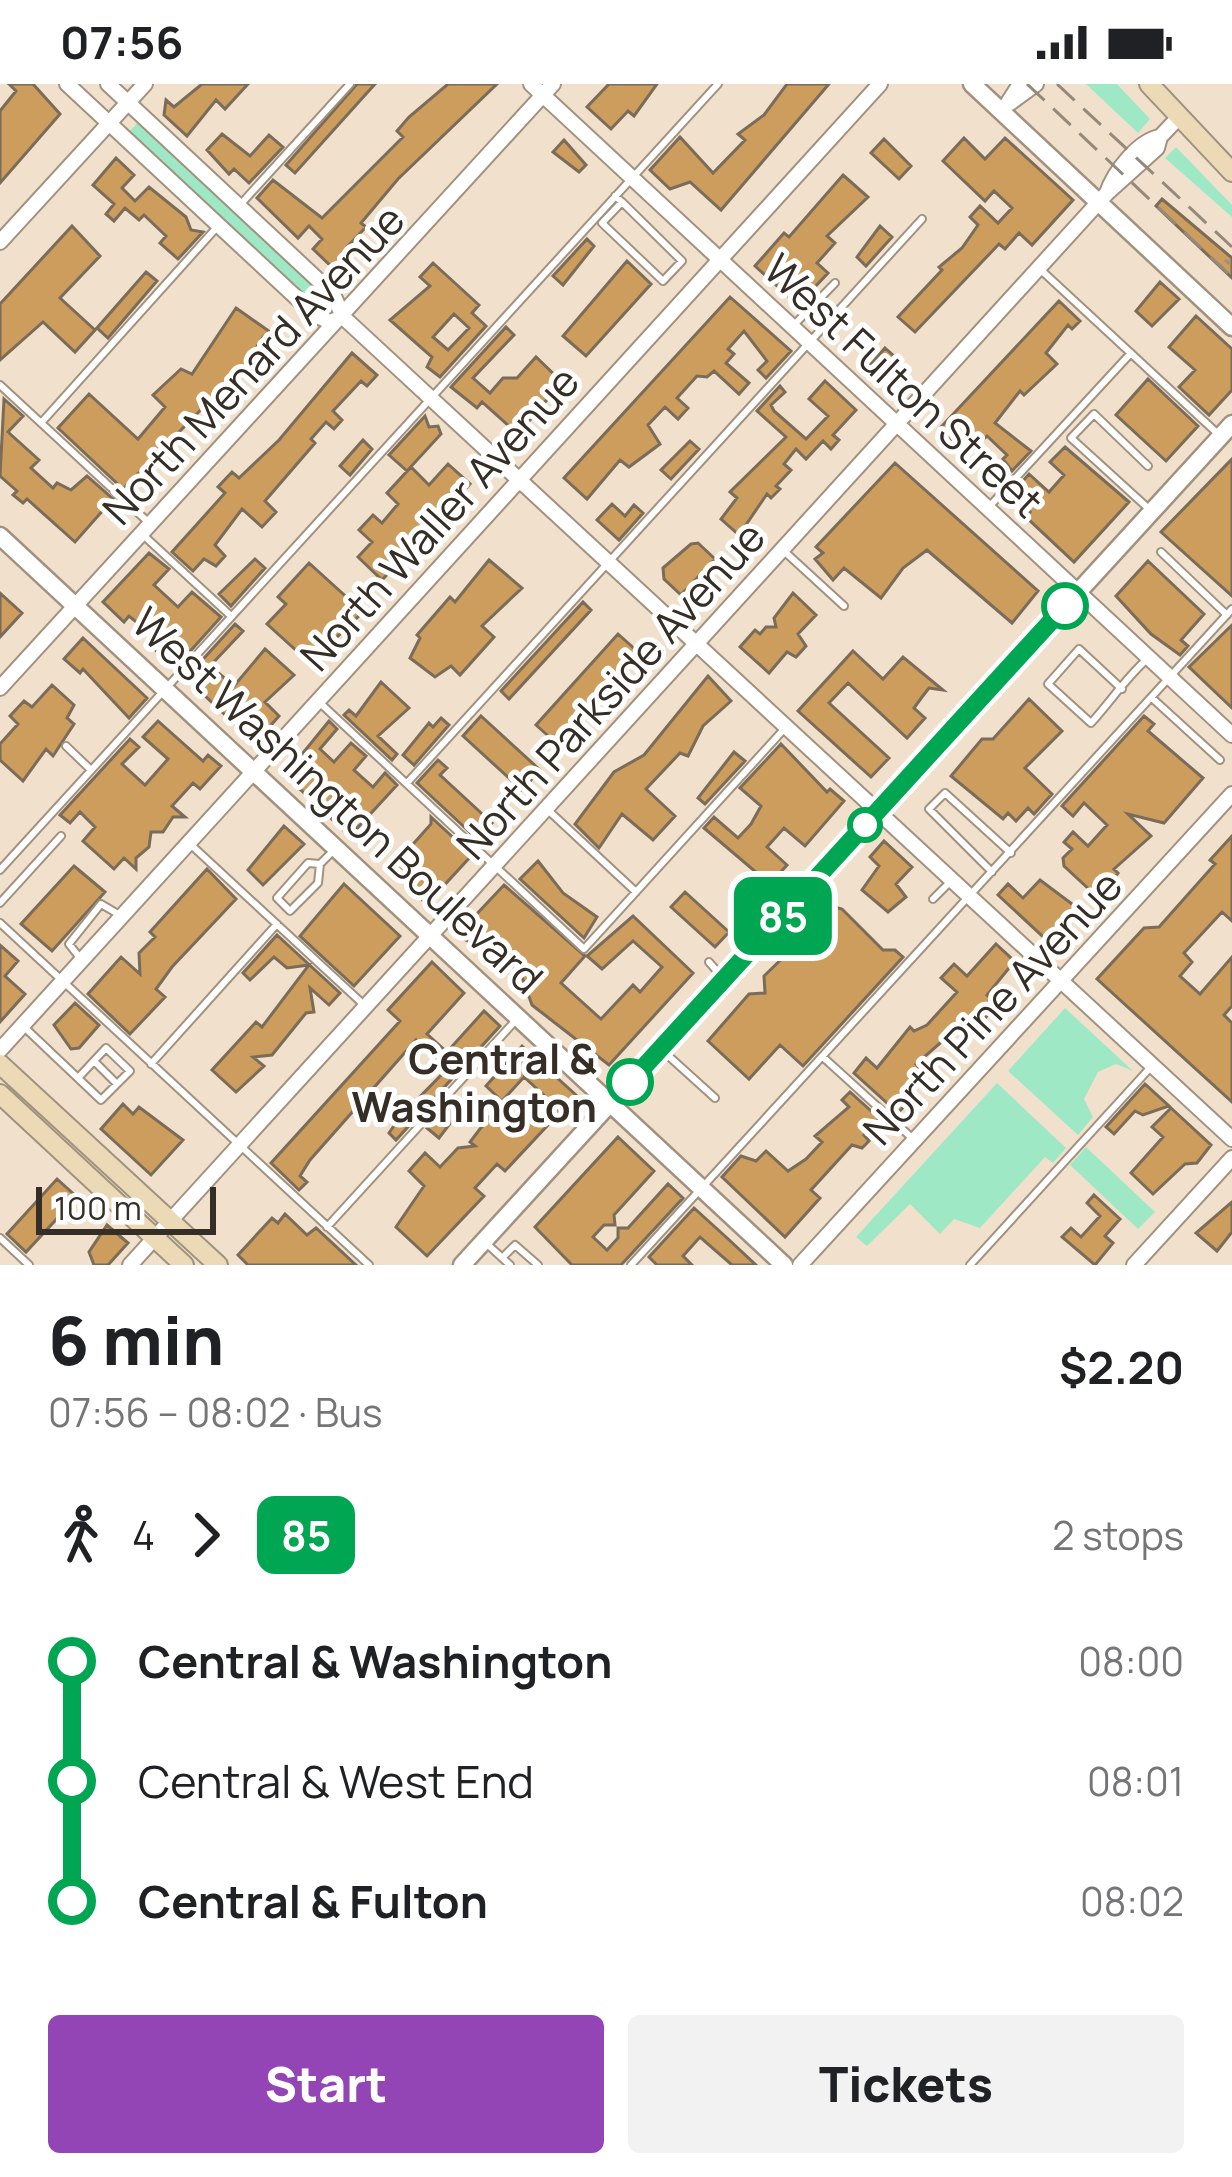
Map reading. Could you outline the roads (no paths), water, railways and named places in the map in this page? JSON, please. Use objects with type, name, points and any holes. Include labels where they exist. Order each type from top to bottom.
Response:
[{"type":"main road","points":[[1149,84],[1180,116],[1224,149],[1232,172]]},
{"type":"main road","points":[[0,1064],[162,1230],[184,1265]]},
{"type":"main road","points":[[0,1094],[162,1230],[218,1265]]},
{"type":"street","points":[[67,84],[322,320],[343,317]]},
{"type":"street","points":[[108,84],[333,294],[343,317],[1232,1139]]},
{"type":"street","points":[[0,242],[145,84]]},
{"type":"street","name":"West Fulton Street","points":[[531,84],[548,90],[632,178],[1232,735]]},
{"type":"street","name":"North Waller Avenue","points":[[0,1051],[880,84]]},
{"type":"street","points":[[972,84],[1006,107],[1232,327]]},
{"type":"street","points":[[1006,107],[1020,84]]},
{"type":"street","points":[[1006,107],[1036,84]]},
{"type":"street","name":"North Menard Avenue","points":[[1,685],[548,90]]},
{"type":"street","name":"North Parkside Avenue","points":[[130,1265],[1103,198],[1112,178],[1148,139],[1160,137],[1180,116]]},
{"type":"street","points":[[462,1265],[1226,430]]},
{"type":"street","name":"West Washington Boulevard","points":[[0,536],[784,1265]]},
{"type":"street","name":"North Pine Avenue","points":[[800,1265],[1232,794]]},
{"type":"street","points":[[1134,1265],[1232,1158]]},
{"type":"lane","points":[[239,206],[350,84]]},
{"type":"lane","points":[[619,199],[682,261],[663,280],[602,223],[632,178],[718,84]]},
{"type":"lane","points":[[0,870],[431,397],[619,199]]},
{"type":"lane","points":[[406,783],[922,219]]},
{"type":"lane","points":[[41,423],[218,226]]},
{"type":"lane","points":[[1039,268],[1131,353],[1226,430]]},
{"type":"lane","points":[[792,326],[835,283]]},
{"type":"lane","points":[[988,508],[1131,353]]},
{"type":"lane","points":[[0,385],[231,616]]},
{"type":"lane","points":[[1148,466],[1094,414],[1072,438],[1151,512]]},
{"type":"lane","points":[[783,549],[844,606]]},
{"type":"lane","points":[[631,1265],[1230,612],[1161,552]]},
{"type":"lane","points":[[1122,689],[1079,649],[1048,684],[1091,723],[1122,689],[1149,657]]},
{"type":"lane","points":[[1151,697],[1220,760]]},
{"type":"lane","points":[[319,702],[584,949],[787,726]]},
{"type":"lane","points":[[66,746],[91,770]]},
{"type":"lane","points":[[993,872],[929,809],[945,793],[1011,853]]},
{"type":"lane","points":[[547,808],[636,892]]},
{"type":"lane","points":[[0,903],[61,836]]},
{"type":"lane","points":[[189,843],[366,1006]]},
{"type":"lane","points":[[320,864],[308,863],[277,898],[290,911],[318,883],[320,864],[336,848]]},
{"type":"lane","points":[[933,898],[952,879]]},
{"type":"lane","points":[[82,961],[69,944],[77,928],[101,904],[123,916]]},
{"type":"lane","points":[[0,923],[369,1265]]},
{"type":"lane","points":[[152,1064],[277,924]]},
{"type":"lane","points":[[709,962],[724,979]]},
{"type":"lane","points":[[327,1227],[519,1018]]},
{"type":"lane","points":[[22,1026],[101,1100],[130,1071],[106,1048],[78,1078]]},
{"type":"lane","points":[[661,1048],[715,1098]]},
{"type":"lane","points":[[823,1057],[914,1140]]},
{"type":"lane","points":[[94,1060],[117,1084]]},
{"type":"lane","points":[[970,1265],[1153,1066]]},
{"type":"lane","points":[[0,1238],[29,1265]]},
{"type":"lane","points":[[484,1241],[510,1265]]},
{"type":"lane","points":[[502,1258],[515,1244],[538,1265]]},
{"type":"railway","points":[[1027,84],[1232,277]]},
{"type":"railway","points":[[1057,84],[1232,247]]},
{"type":"place","name":"Central & Washington","points":[[630,1082]]}]
